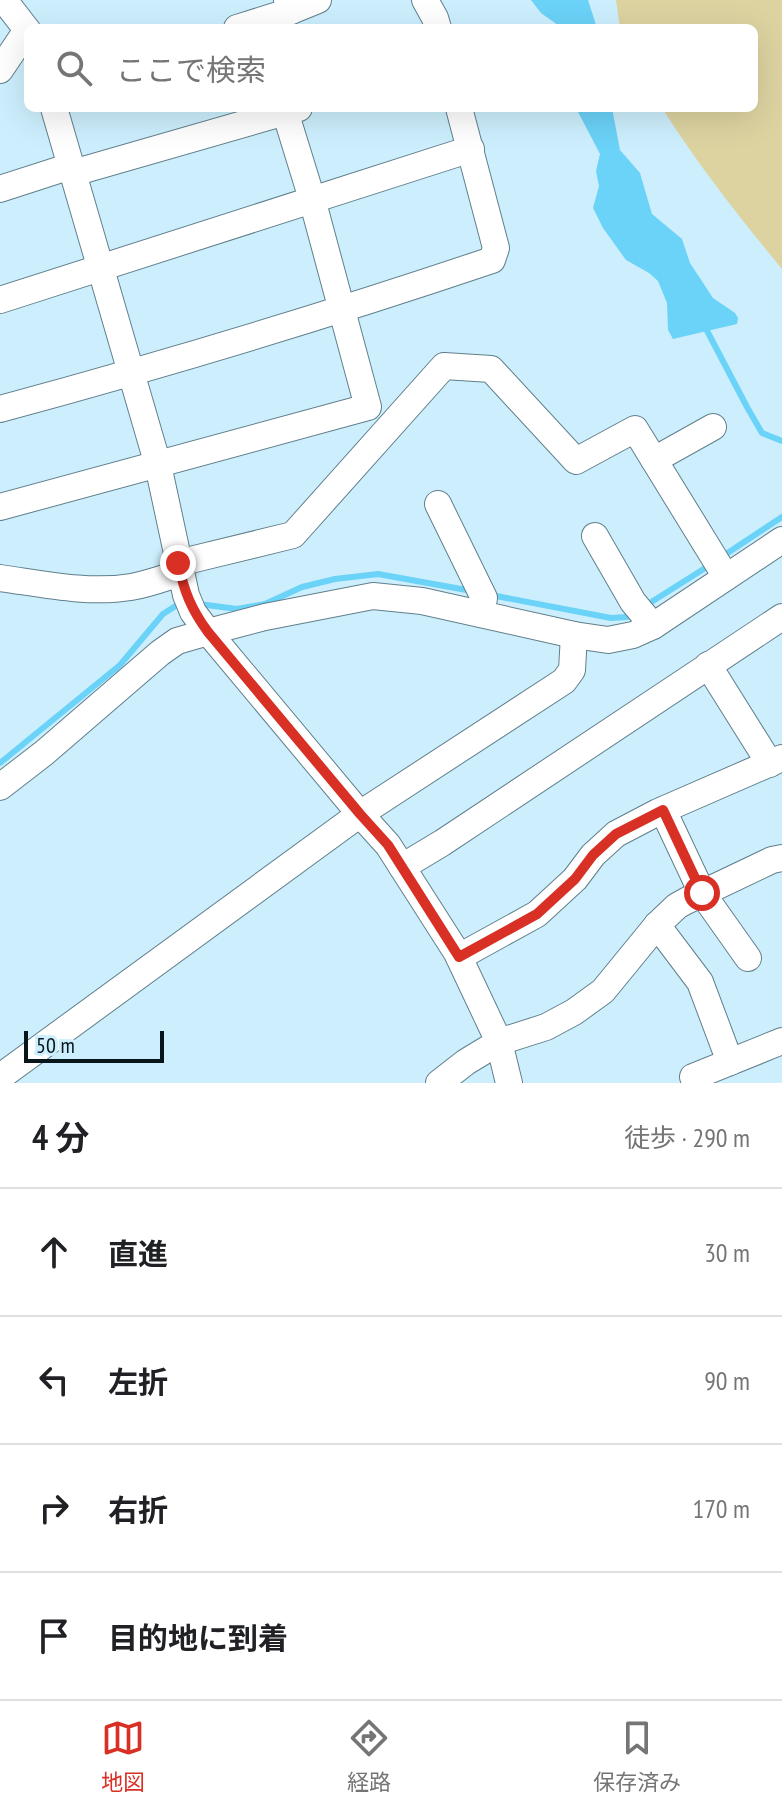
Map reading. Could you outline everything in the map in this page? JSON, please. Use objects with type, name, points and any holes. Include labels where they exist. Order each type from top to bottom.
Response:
[{"type":"street","points":[[255,24],[289,6],[318,0]]},
{"type":"street","points":[[425,0],[437,24]]},
{"type":"street","points":[[0,70],[15,11]]},
{"type":"street","points":[[55,112],[158,465],[189,595],[360,814],[388,845],[459,957],[499,1042],[509,1083]]},
{"type":"street","points":[[0,189],[282,112]]},
{"type":"street","points":[[290,112],[379,439]]},
{"type":"street","points":[[0,409],[342,310],[492,260],[496,248],[460,112]]},
{"type":"street","points":[[0,300],[471,149]]},
{"type":"street","points":[[0,787],[177,641],[189,595],[293,535],[444,366],[491,369],[576,461],[635,429],[726,577]]},
{"type":"street","points":[[0,507],[368,407]]},
{"type":"street","points":[[654,460],[713,427]]},
{"type":"street","points":[[438,504],[484,598],[481,614]]},
{"type":"street","points":[[595,536],[633,602],[653,626]]},
{"type":"street","points":[[0,578],[78,588],[133,586],[293,611],[373,596],[422,601],[608,640],[633,635],[653,626],[782,540]]},
{"type":"street","points":[[402,867],[782,617]]},
{"type":"street","points":[[0,1077],[360,814],[564,681],[572,670],[574,635]]},
{"type":"street","points":[[459,957],[537,914],[575,879],[593,855],[616,834],[776,761],[708,665]]},
{"type":"street","points":[[663,810],[702,893],[748,958]]},
{"type":"street","points":[[439,1083],[499,1042],[546,1027],[603,991],[657,925],[677,906],[702,893],[779,864]]},
{"type":"street","points":[[657,925],[700,982],[730,1062]]},
{"type":"street","points":[[696,1083],[693,1077],[782,1041]]},
{"type":"shaded area","points":[[616,0],[782,0],[782,269],[719,190],[665,112],[758,112],[758,24],[619,24]]},
{"type":"water","points":[[531,0],[588,0],[596,24],[556,24],[541,13]]},
{"type":"water","points":[[578,112],[613,112],[620,150],[640,173],[652,214],[682,239],[690,263],[713,298],[735,313],[737,324],[673,339],[668,330],[667,303],[658,281],[626,260],[593,208],[599,186],[596,171],[600,154]]},
{"type":"waterway","points":[[704,325],[762,433],[782,441]]},
{"type":"waterway","points":[[723,556],[782,517]]},
{"type":"waterway","points":[[645,606],[710,565]]},
{"type":"waterway","points":[[199,604],[237,609],[265,604],[302,587],[378,574],[472,591]]},
{"type":"waterway","points":[[491,595],[611,618],[632,614]]},
{"type":"waterway","points":[[0,763],[120,665],[163,614],[177,605],[183,605]]},
{"type":"route","points":[[178,563],[193,612],[388,845],[459,957],[537,914],[575,879],[593,855],[616,834],[663,810],[702,893]]}]
